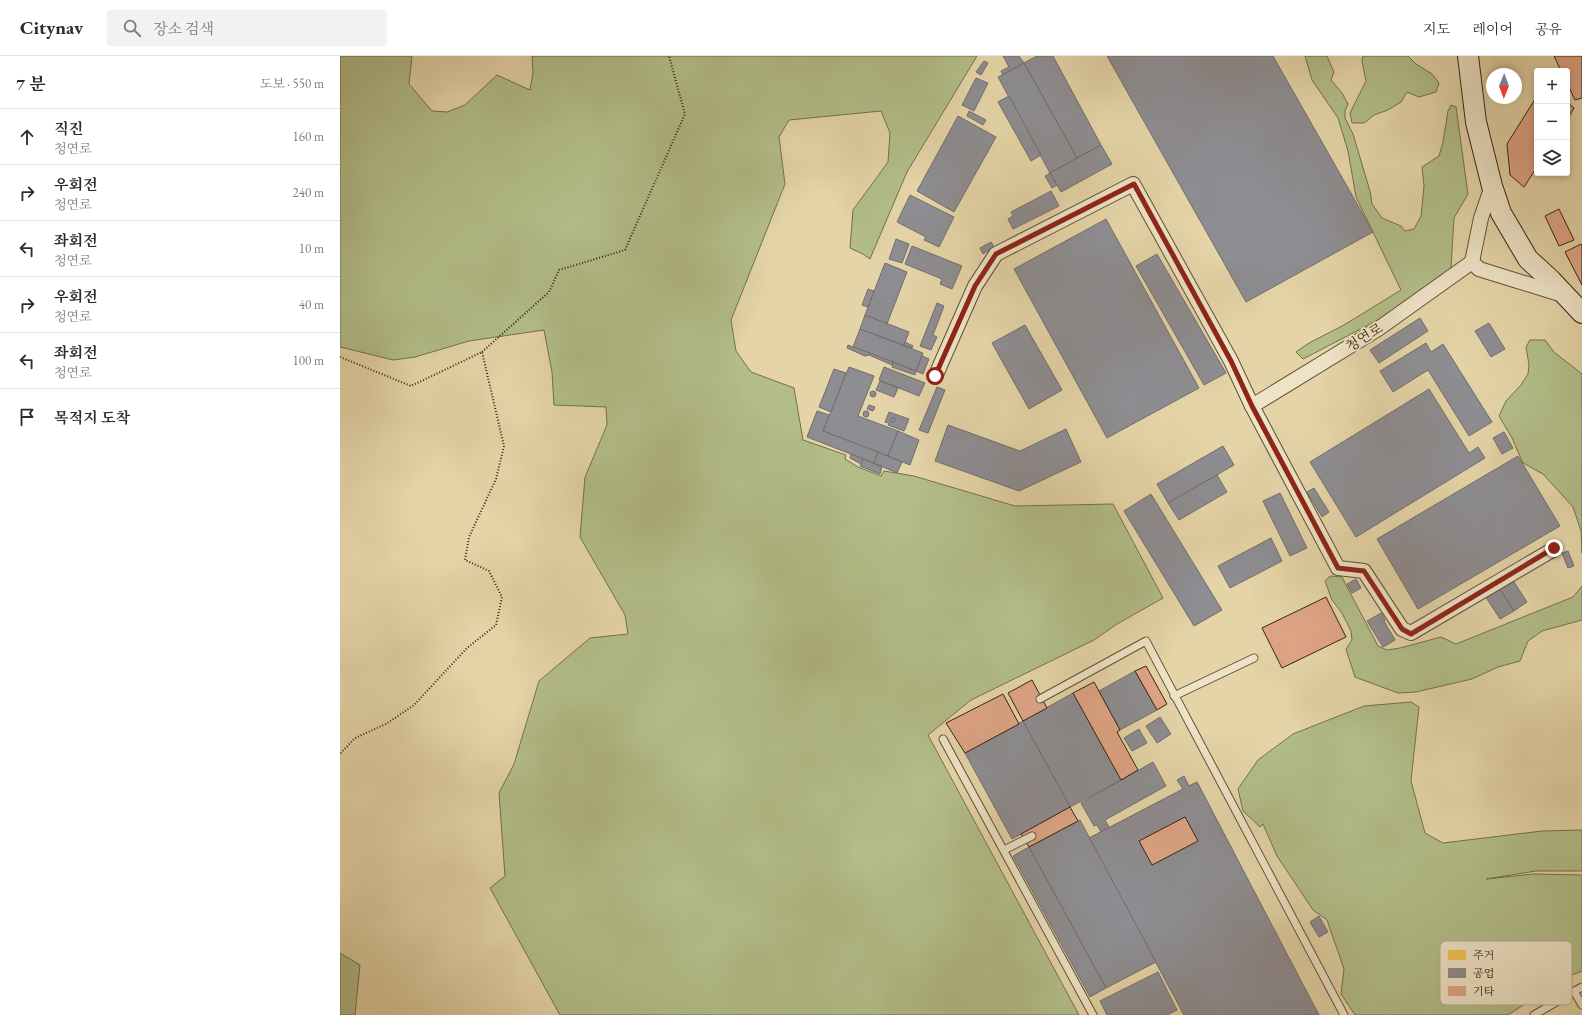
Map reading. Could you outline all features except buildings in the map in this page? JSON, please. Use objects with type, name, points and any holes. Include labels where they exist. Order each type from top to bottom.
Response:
[{"type":"main road","points":[[1468,56],[1476,122],[1492,186],[1502,212],[1528,259],[1577,307]]},
{"type":"street","points":[[935,376],[975,286],[996,254],[1134,184],[1231,361],[1252,406],[1338,568],[1364,571],[1402,629],[1411,634],[1554,548]]},
{"type":"street","points":[[1492,186],[1481,218],[1472,262],[1479,269],[1577,307]]},
{"type":"street","name":"청연로","points":[[1252,406],[1378,329],[1472,262]]},
{"type":"lane","points":[[1040,699],[1146,641],[1344,1015]]},
{"type":"lane","points":[[1174,696],[1254,658]]},
{"type":"lane","points":[[943,739],[1093,1015]]},
{"type":"lane","points":[[1004,850],[1032,836]]},
{"type":"lane","points":[[1582,987],[1574,991],[1582,1005]]},
{"type":"lane","points":[[1534,1015],[1551,1005]]},
{"type":"path","points":[[340,357],[411,386],[482,352],[549,292],[559,270],[625,250],[685,114],[669,56]]},
{"type":"path","points":[[340,754],[355,738],[386,724],[414,705],[467,648],[496,625],[502,597],[490,571],[465,560],[469,537],[496,479],[504,446],[482,352]]},
{"type":"green space","points":[[340,56],[412,56],[409,84],[432,111],[447,112],[465,105],[497,75],[530,90],[533,72],[532,56],[977,56],[907,172],[870,259],[850,248],[853,210],[888,162],[890,133],[881,111],[789,120],[779,137],[785,184],[731,320],[736,351],[751,372],[794,388],[803,440],[846,455],[845,459],[858,467],[881,476],[884,471],[914,476],[1015,506],[1113,504],[1163,598],[1117,624],[1094,640],[971,700],[928,735],[1079,1015],[560,1015],[490,888],[505,876],[499,793],[514,764],[539,681],[590,638],[628,634],[625,615],[580,537],[585,477],[607,425],[606,407],[554,405],[552,372],[544,330],[469,341],[415,357],[393,360],[340,347]]},
{"type":"green space","points":[[1305,56],[1327,56],[1334,72],[1331,80],[1342,93],[1348,104],[1345,111],[1345,118],[1353,134],[1370,191],[1372,204],[1382,218],[1401,226],[1405,231],[1414,229],[1421,216],[1424,186],[1422,167],[1439,156],[1448,111],[1451,105],[1456,107],[1468,194],[1454,218],[1451,268],[1435,281],[1380,319],[1303,359],[1296,352],[1401,290],[1356,197],[1348,151],[1338,118],[1312,80]]},
{"type":"green space","points":[[1363,56],[1408,56],[1416,64],[1432,74],[1439,83],[1436,92],[1419,97],[1407,92],[1401,102],[1388,110],[1374,115],[1364,123],[1352,123],[1350,113],[1366,81],[1362,61]]},
{"type":"green space","points":[[1530,340],[1545,340],[1554,352],[1582,374],[1582,553],[1581,531],[1573,507],[1543,474],[1523,463],[1512,438],[1499,416],[1506,401],[1521,385],[1528,374],[1529,365],[1526,347]]},
{"type":"green space","points":[[1330,576],[1342,577],[1378,646],[1387,650],[1441,637],[1456,644],[1573,597],[1582,586],[1582,620],[1542,631],[1528,641],[1520,661],[1498,667],[1472,679],[1416,692],[1398,693],[1355,677],[1346,649],[1352,640],[1351,631],[1342,613],[1332,600],[1325,581]]},
{"type":"green space","points":[[1411,702],[1419,707],[1411,781],[1425,833],[1443,843],[1542,831],[1582,830],[1582,871],[1536,871],[1486,879],[1533,874],[1582,875],[1582,971],[1572,975],[1572,941],[1440,941],[1440,1005],[1524,1005],[1508,1015],[1355,1015],[1341,994],[1344,969],[1327,920],[1313,910],[1277,856],[1263,824],[1260,827],[1243,811],[1238,789],[1258,760],[1293,734],[1364,706]]},
{"type":"green space","points":[[340,953],[360,965],[355,1015],[340,1015]]},
{"type":"route","points":[[935,376],[975,286],[996,254],[1134,184],[1231,361],[1252,406],[1338,568],[1364,571],[1402,629],[1411,634],[1554,548]]}]
